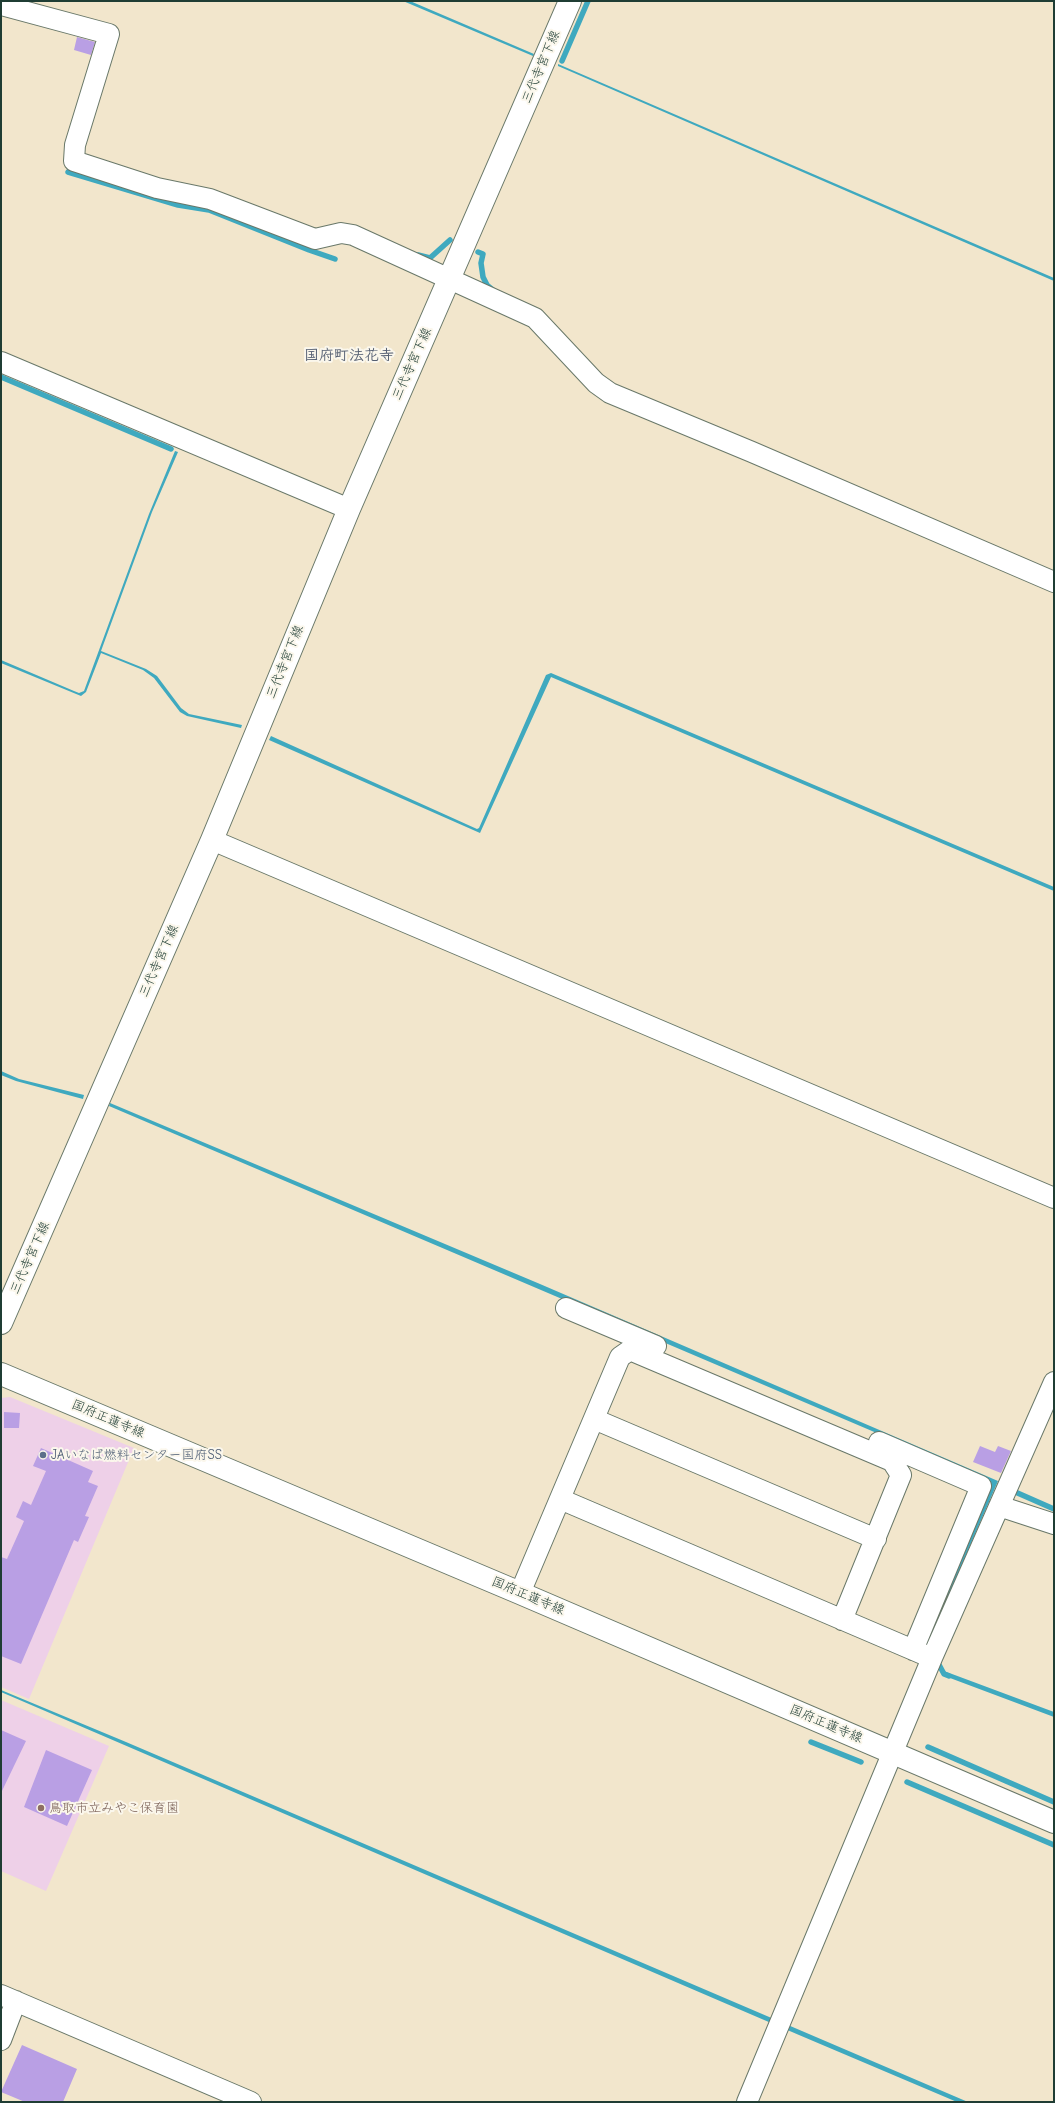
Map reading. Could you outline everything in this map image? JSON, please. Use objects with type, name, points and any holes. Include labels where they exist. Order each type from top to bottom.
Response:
[{"type":"main road","name":"三代寺宮下線","points":[[1,1324],[212,840],[349,509],[570,1]]},
{"type":"main road","name":"国府正蓮寺線","points":[[1,1374],[520,1593],[1054,1822]]},
{"type":"street","points":[[1,5],[109,34],[76,145],[74,161],[158,188],[210,199],[315,239],[341,233],[352,235],[450,278],[534,318],[596,383],[610,393],[752,452],[1054,582]]},
{"type":"street","points":[[1,362],[349,509]]},
{"type":"street","points":[[212,840],[1054,1198]]},
{"type":"street","points":[[566,1308],[981,1486],[913,1650]]},
{"type":"street","points":[[520,1593],[620,1357],[630,1350],[892,1461],[901,1475],[842,1620]]},
{"type":"street","points":[[747,2102],[932,1658],[1054,1382]]},
{"type":"street","points":[[594,1419],[876,1539]]},
{"type":"street","points":[[560,1499],[932,1658]]},
{"type":"street","points":[[999,1506],[1054,1524]]},
{"type":"street","points":[[1,2040],[9,1998],[251,2102]]},
{"type":"shaded area","points":[[10,1397],[134,1448],[29,1699],[1,1687],[1,1398]]},
{"type":"shaded area","name":"鳥取市立みやこ保育園","points":[[1,1700],[109,1746],[46,1891],[1,1871]]},
{"type":"water","points":[[403,1],[410,1],[534,54],[533,56]]},
{"type":"water","points":[[558,64],[1054,278],[1054,281],[558,66]]},
{"type":"water","points":[[175,451],[178,452],[152,512],[101,651],[146,669],[157,676],[181,708],[189,714],[242,725],[241,728],[187,716],[180,712],[154,678],[143,670],[101,653],[86,692],[81,696],[1,663],[1,660],[79,693],[84,691],[149,514]]},
{"type":"water","points":[[551,673],[1054,887],[1054,891],[551,677],[480,833],[269,740],[271,736],[477,829],[479,828],[546,675]]},
{"type":"water","points":[[1,1071],[19,1079],[84,1095],[83,1099],[16,1081],[1,1075]]},
{"type":"water","points":[[110,1103],[540,1284],[998,1481],[931,1636],[927,1633],[987,1480],[109,1106]]},
{"type":"water","points":[[944,1671],[1054,1712],[1054,1717],[942,1675]]},
{"type":"water","points":[[1,1690],[968,2102],[957,2102],[799,2035],[1,1692]]},
{"type":"building","points":[[77,37],[95,42],[91,55],[74,50]]},
{"type":"building","points":[[4,1412],[20,1413],[19,1428],[4,1428]]},
{"type":"building","points":[[980,1446],[995,1452],[998,1446],[1011,1451],[1001,1473],[973,1462]]},
{"type":"building","points":[[41,1448],[93,1471],[88,1482],[98,1486],[85,1516],[89,1517],[78,1542],[74,1540],[21,1664],[1,1656],[1,1557],[7,1559],[24,1521],[16,1517],[23,1501],[31,1505],[46,1471],[33,1466]]},
{"type":"building","points":[[1,1730],[26,1741],[1,1793]]},
{"type":"building","points":[[46,1750],[92,1770],[67,1826],[24,1807]]},
{"type":"building","points":[[22,2045],[77,2069],[63,2102],[25,2102],[1,2092]]},
{"type":"waterway","points":[[562,61],[588,1]]},
{"type":"waterway","points":[[68,172],[178,205],[209,210],[335,259]]},
{"type":"waterway","points":[[418,255],[430,258],[450,240]]},
{"type":"waterway","points":[[478,252],[483,254],[481,263],[483,277],[487,285],[493,290]]},
{"type":"waterway","points":[[1,377],[171,449]]},
{"type":"waterway","points":[[1013,1491],[1054,1509]]},
{"type":"waterway","points":[[937,1661],[944,1674],[949,1676]]},
{"type":"waterway","points":[[811,1742],[861,1762]]},
{"type":"waterway","points":[[928,1747],[1054,1802]]},
{"type":"waterway","points":[[907,1782],[1054,1845]]},
{"type":"place","name":"JAいなば燃料センター国府SS","points":[[43,1455]]},
{"type":"place","name":"鳥取市立みやこ保育園","points":[[41,1808]]},
{"type":"district","name":"国府町法花寺","points":[[349,356]]}]
